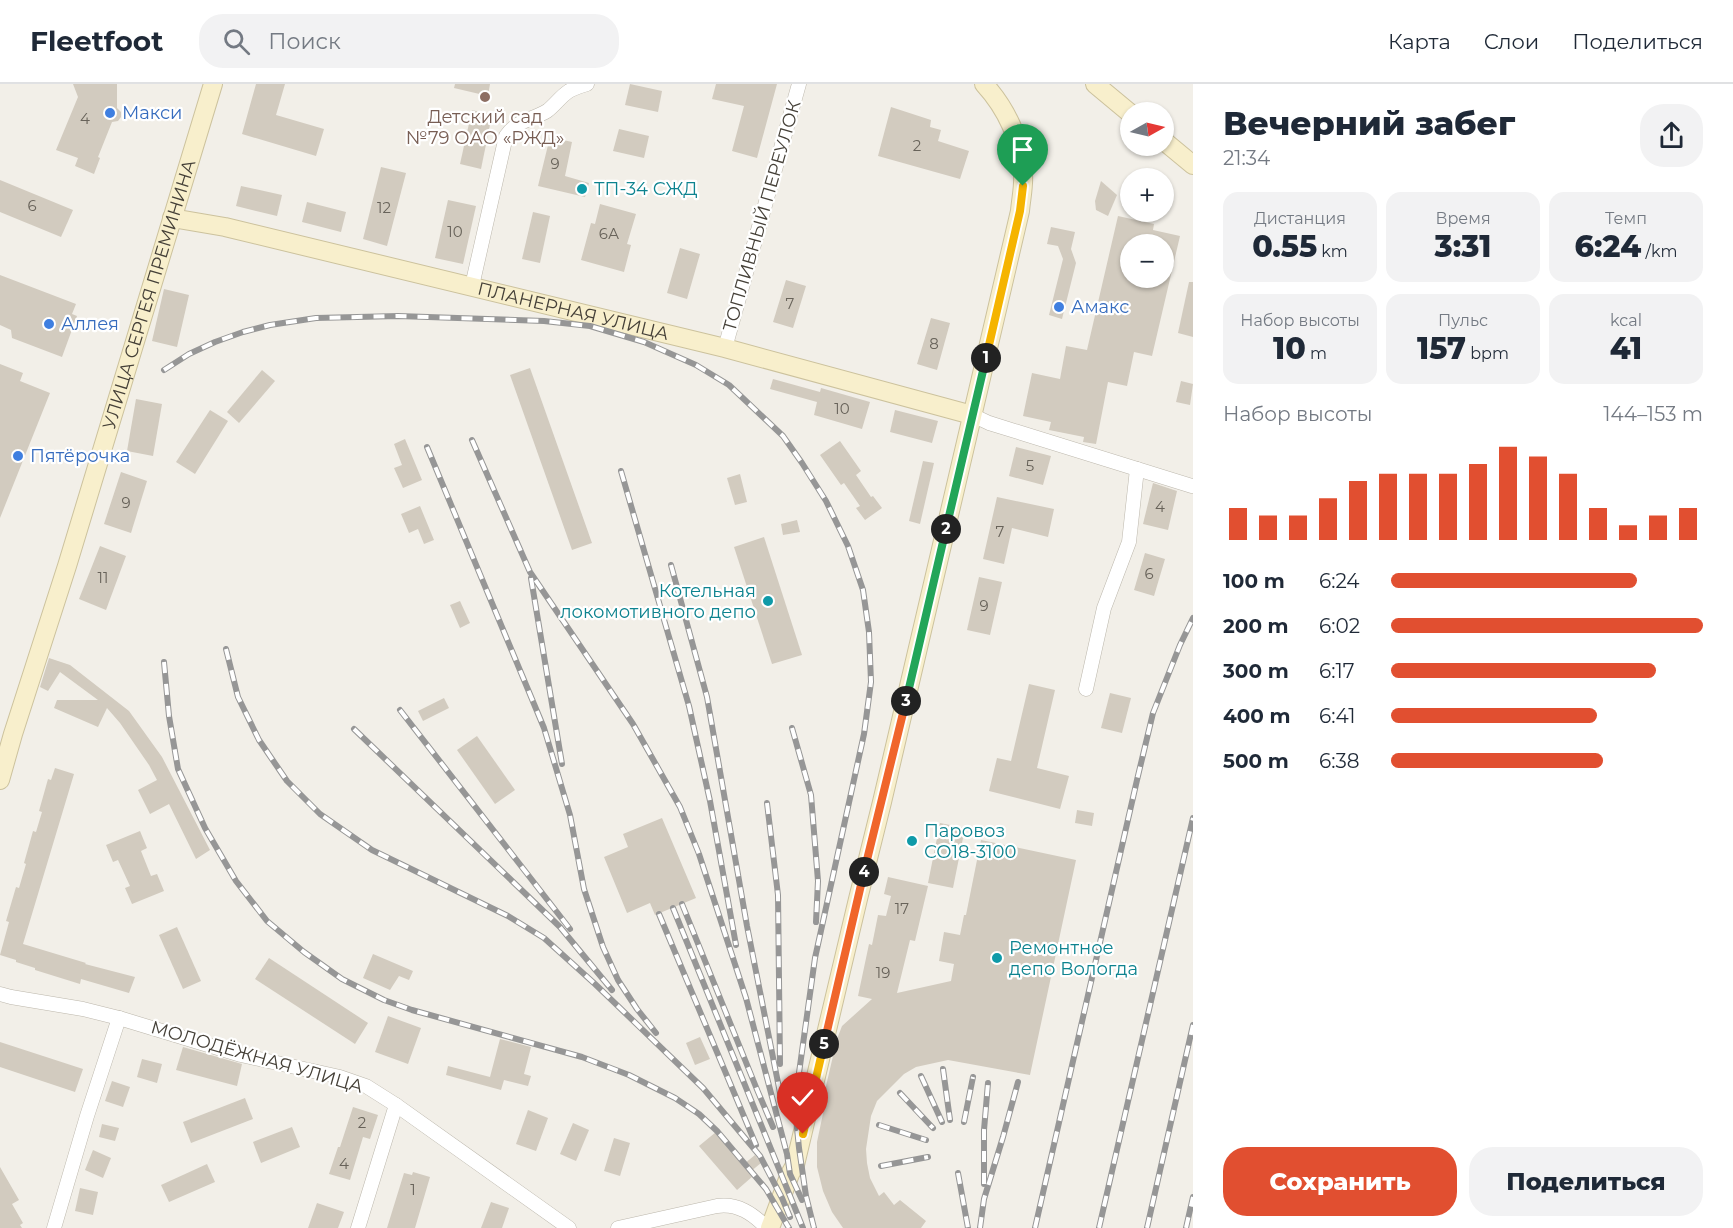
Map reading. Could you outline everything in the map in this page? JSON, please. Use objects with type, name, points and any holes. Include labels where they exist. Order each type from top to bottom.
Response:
[{"type":"street","name":"УЛИЦА СЕРГЕЯ ПРЕМИНИНА","points":[[0,780],[213,84]]},
{"type":"street","points":[[472,286],[506,135],[519,123],[536,117],[569,92],[587,84]]},
{"type":"street","name":"ТОПЛИВНЫЙ ПЕРЕУЛОК","points":[[725,348],[799,84]]},
{"type":"street","points":[[618,1228],[728,1205],[754,1215],[768,1228],[795,1166],[1020,211],[1023,186],[1022,162],[1018,145],[1012,125],[984,84]]},
{"type":"street","points":[[1095,84],[1120,105]]},
{"type":"street","points":[[1174,149],[1193,165]]},
{"type":"street","name":"ПЛАНЕРНАЯ УЛИЦА","points":[[172,218],[202,222],[725,348],[972,415]]},
{"type":"street","points":[[972,415],[989,423],[1192,486]]},
{"type":"street","points":[[1086,689],[1104,608],[1129,542],[1137,469]]},
{"type":"street","name":"МОЛОДЁЖНАЯ УЛИЦА","points":[[4,998],[83,1009],[119,1017],[242,1055],[340,1077],[366,1086],[569,1228]]},
{"type":"street","points":[[54,1228],[119,1017]]},
{"type":"street","points":[[358,1228],[396,1105]]},
{"type":"building","points":[[73,84],[117,84],[117,108],[121,112],[121,117],[118,121],[112,122],[94,174],[75,166],[78,158],[56,150],[78,97]]},
{"type":"building","points":[[256,84],[285,84],[276,115],[324,129],[316,156],[242,134]]},
{"type":"building","points":[[455,84],[490,84],[488,96],[454,88]]},
{"type":"building","points":[[630,84],[662,91],[658,112],[625,105]]},
{"type":"building","points":[[716,84],[777,84],[757,158],[732,151],[744,106],[712,99]]},
{"type":"building","points":[[891,107],[931,120],[930,127],[941,130],[938,141],[969,151],[960,179],[878,156]]},
{"type":"building","points":[[472,110],[492,115],[481,169],[460,164]]},
{"type":"building","points":[[619,129],[649,136],[644,158],[613,151]]},
{"type":"building","points":[[550,137],[572,142],[565,176],[589,183],[585,197],[538,186]]},
{"type":"building","points":[[381,167],[406,173],[387,246],[363,239]]},
{"type":"building","points":[[0,180],[73,210],[61,237],[0,212]]},
{"type":"building","points":[[1101,181],[1117,195],[1108,216],[1096,210],[1095,201]]},
{"type":"building","points":[[241,186],[282,195],[277,216],[236,206]]},
{"type":"building","points":[[448,200],[476,206],[463,264],[435,258]]},
{"type":"building","points":[[307,202],[346,212],[341,232],[302,222]]},
{"type":"building","points":[[600,204],[636,214],[627,244],[631,245],[624,272],[581,260],[591,223],[595,224]]},
{"type":"building","points":[[533,212],[550,216],[540,263],[522,259]]},
{"type":"building","points":[[1118,216],[1120,222],[1154,224],[1153,230],[1171,234],[1120,234],[1120,288],[1168,288],[1152,356],[1134,352],[1127,386],[1108,382],[1096,444],[1083,442],[1084,437],[1049,430],[1051,422],[1023,416],[1032,373],[1060,379],[1066,346],[1087,350]]},
{"type":"building","points":[[1051,227],[1075,232],[1071,249],[1076,263],[1062,319],[1049,315],[1063,259],[1058,246],[1047,244]]},
{"type":"building","points":[[1174,235],[1180,236],[1174,262]]},
{"type":"building","points":[[680,248],[700,254],[687,299],[667,293]]},
{"type":"building","points":[[0,275],[76,304],[72,314],[77,316],[62,357],[12,338],[11,330],[0,325]]},
{"type":"building","points":[[786,280],[806,286],[793,328],[773,322]]},
{"type":"building","points":[[1189,282],[1193,282],[1193,337],[1178,333]]},
{"type":"building","points":[[164,289],[189,295],[177,347],[152,341]]},
{"type":"building","points":[[931,318],[950,323],[937,370],[917,364]]},
{"type":"building","points":[[0,364],[23,373],[20,381],[50,393],[0,518]]},
{"type":"building","points":[[530,368],[592,543],[572,550],[510,375]]},
{"type":"building","points":[[262,370],[275,381],[239,423],[227,412]]},
{"type":"building","points":[[773,379],[820,392],[821,388],[870,402],[862,429],[814,415],[817,402],[770,389]]},
{"type":"building","points":[[1181,381],[1193,384],[1190,405],[1176,402]]},
{"type":"building","points":[[136,399],[162,404],[153,456],[127,451]]},
{"type":"building","points":[[210,410],[228,421],[195,474],[176,462]]},
{"type":"building","points":[[895,410],[938,421],[932,443],[890,432]]},
{"type":"building","points":[[405,439],[422,480],[403,488],[394,468],[402,465],[394,444]]},
{"type":"building","points":[[840,441],[861,471],[856,475],[871,497],[873,496],[882,508],[865,520],[856,508],[860,506],[844,483],[841,485],[820,455]]},
{"type":"building","points":[[1016,447],[1051,456],[1043,485],[1009,476]]},
{"type":"building","points":[[923,461],[934,463],[920,524],[909,521]]},
{"type":"building","points":[[121,472],[147,481],[131,533],[104,524]]},
{"type":"building","points":[[740,474],[747,502],[735,505],[727,478]]},
{"type":"building","points":[[1153,483],[1177,491],[1168,530],[1143,524]]},
{"type":"building","points":[[997,497],[1054,509],[1048,537],[1012,528],[1004,564],[983,559]]},
{"type":"building","points":[[420,506],[434,540],[424,544],[418,529],[409,533],[401,514]]},
{"type":"building","points":[[797,520],[800,532],[783,535],[781,524]]},
{"type":"building","name":"Котельная локомотивного депо","points":[[764,537],[802,655],[772,664],[734,547]]},
{"type":"building","points":[[100,546],[126,556],[106,610],[79,599]]},
{"type":"building","points":[[1145,553],[1165,559],[1154,596],[1134,590]]},
{"type":"building","points":[[979,577],[1002,582],[990,635],[967,630]]},
{"type":"building","points":[[460,601],[470,623],[460,628],[450,605]]},
{"type":"building","points":[[49,658],[70,665],[129,711],[162,757],[210,850],[196,859],[169,804],[150,814],[138,790],[157,780],[120,723],[107,708],[98,727],[54,708],[57,700],[98,700],[60,672],[48,691],[40,687]]},
{"type":"building","points":[[1029,684],[1055,690],[1037,768],[1069,776],[1060,809],[989,791],[997,758],[1011,761]]},
{"type":"building","points":[[1110,693],[1131,698],[1122,733],[1101,728]]},
{"type":"building","points":[[444,698],[449,708],[423,721],[418,711]]},
{"type":"building","points":[[477,736],[515,790],[495,804],[457,750]]},
{"type":"building","points":[[55,768],[74,774],[23,944],[135,977],[129,993],[81,979],[80,984],[35,970],[35,968],[0,955],[9,922],[6,921],[16,887],[19,888],[33,831],[36,832],[42,812],[39,811],[48,779],[51,780]]},
{"type":"building","points":[[1077,810],[1094,813],[1092,826],[1075,823]]},
{"type":"building","points":[[662,818],[696,898],[655,915],[650,903],[627,913],[604,857],[628,847],[623,834]]},
{"type":"building","points":[[940,823],[965,828],[953,888],[928,883]]},
{"type":"building","points":[[140,831],[147,848],[141,851],[151,876],[157,874],[164,891],[132,904],[125,888],[130,886],[118,860],[113,862],[106,845]]},
{"type":"building","points":[[981,840],[1076,860],[1030,1075],[948,1060],[916,1067],[904,1074],[877,1101],[871,1116],[866,1149],[867,1163],[870,1178],[879,1196],[884,1192],[894,1205],[900,1200],[926,1221],[921,1228],[843,1228],[832,1212],[823,1191],[817,1167],[817,1142],[825,1104],[822,1103],[842,1026],[872,999],[858,996],[878,915],[886,916],[891,896],[884,894],[888,877],[928,886],[915,941],[910,940],[897,993],[951,981],[954,964],[939,961],[944,932],[960,935]]},
{"type":"building","points":[[177,927],[201,981],[183,989],[159,935]]},
{"type":"building","points":[[373,954],[413,971],[409,980],[399,976],[390,990],[363,978]]},
{"type":"building","points":[[269,958],[368,1023],[355,1044],[255,979]]},
{"type":"building","points":[[388,1016],[421,1028],[408,1064],[375,1052]]},
{"type":"building","points":[[700,1037],[710,1059],[695,1065],[686,1043]]},
{"type":"building","points":[[500,1039],[531,1047],[524,1074],[531,1076],[528,1086],[504,1080],[501,1090],[446,1075],[448,1066],[490,1077]]},
{"type":"building","points":[[0,1042],[83,1069],[75,1092],[0,1067]]},
{"type":"building","points":[[183,1047],[242,1064],[237,1086],[176,1070]]},
{"type":"building","points":[[142,1059],[162,1064],[157,1083],[137,1077]]},
{"type":"building","points":[[112,1081],[130,1087],[123,1107],[105,1101]]},
{"type":"building","points":[[245,1098],[253,1119],[191,1143],[183,1122]]},
{"type":"building","points":[[353,1107],[378,1115],[370,1139],[363,1137],[350,1180],[329,1174]]},
{"type":"building","points":[[528,1110],[548,1118],[536,1151],[516,1144]]},
{"type":"building","points":[[573,1123],[589,1130],[576,1161],[560,1154]]},
{"type":"building","points":[[102,1124],[119,1128],[115,1141],[99,1137]]},
{"type":"building","points":[[292,1127],[300,1147],[261,1163],[253,1142]]},
{"type":"building","points":[[716,1132],[744,1164],[755,1155],[761,1163],[750,1172],[753,1176],[737,1190],[699,1146]]},
{"type":"building","points":[[614,1138],[630,1143],[620,1176],[604,1171]]},
{"type":"building","points":[[93,1150],[111,1158],[103,1178],[85,1170]]},
{"type":"building","points":[[207,1164],[215,1182],[169,1202],[161,1185]]},
{"type":"building","points":[[0,1167],[19,1200],[12,1204],[23,1223],[20,1225],[22,1228],[0,1228]]},
{"type":"building","points":[[413,1172],[430,1177],[415,1228],[387,1228],[404,1173],[412,1175]]},
{"type":"building","points":[[80,1188],[98,1192],[93,1215],[75,1211]]},
{"type":"building","points":[[491,1202],[509,1208],[502,1228],[481,1228]]},
{"type":"building","points":[[317,1203],[344,1212],[338,1228],[308,1228]]},
{"type":"railway","points":[[164,370],[189,354],[243,332],[316,318],[398,316],[544,321],[590,326],[644,342],[696,365],[729,385],[783,436],[826,501],[848,546],[863,590],[869,632],[871,682],[864,734],[815,958],[798,1080],[796,1118],[799,1148],[806,1196],[814,1228]]},
{"type":"railway","points":[[472,440],[530,572],[633,724],[680,807],[699,854],[746,998],[787,1154],[790,1174],[802,1200]]},
{"type":"railway","points":[[427,447],[544,728],[570,815],[584,889],[603,947],[618,980],[656,1033]]},
{"type":"railway","points":[[621,471],[689,706],[710,801],[736,945]]},
{"type":"railway","points":[[671,565],[707,697],[747,926],[783,1108]]},
{"type":"railway","points":[[531,578],[562,764]]},
{"type":"railway","points":[[1035,1228],[1153,713],[1193,618]]},
{"type":"railway","points":[[226,649],[238,697],[259,740],[287,781],[320,814],[372,850],[508,916],[544,938],[703,1088],[760,1156],[790,1217]]},
{"type":"railway","points":[[164,662],[169,716],[178,769],[205,828],[236,881],[267,921],[304,952],[342,979],[384,1000],[412,1010],[582,1057],[629,1075],[675,1098],[699,1114],[717,1131],[766,1189],[789,1228]]},
{"type":"railway","points":[[400,710],[570,929]]},
{"type":"railway","points":[[792,728],[811,795],[818,881],[816,922]]},
{"type":"railway","points":[[354,729],[560,927],[612,990]]},
{"type":"railway","points":[[767,803],[778,895],[780,1064]]},
{"type":"railway","points":[[1099,1228],[1193,818]]},
{"type":"railway","points":[[682,904],[773,1127]]},
{"type":"railway","points":[[673,908],[803,1228]]},
{"type":"railway","points":[[659,914],[756,1145]]},
{"type":"railway","points":[[1147,1228],[1193,1025]]},
{"type":"railway","points":[[943,1069],[950,1120]]},
{"type":"railway","points":[[921,1076],[942,1122]]},
{"type":"railway","points":[[964,1122],[973,1077]]},
{"type":"railway","points":[[980,1228],[984,1199],[1018,1082]]},
{"type":"railway","points":[[984,1184],[984,1130],[988,1083]]},
{"type":"railway","points":[[900,1093],[933,1128]]},
{"type":"railway","points":[[879,1125],[926,1140]]},
{"type":"railway","points":[[881,1166],[928,1157]]},
{"type":"railway","points":[[958,1173],[968,1228]]},
{"type":"railway","points":[[1186,1228],[1193,1197]]},
{"type":"place","name":"Детский сад №79 ОАО «РЖД»","points":[[485,97]]},
{"type":"place","name":"Макси","points":[[110,113]]},
{"type":"place","name":"ТП-34 СЖД","points":[[582,189]]},
{"type":"place","name":"Амакс","points":[[1059,307]]},
{"type":"place","name":"Аллея","points":[[49,324]]},
{"type":"place","name":"Пятёрочка","points":[[18,456]]},
{"type":"place","name":"Котельная локомотивного депо","points":[[768,601]]},
{"type":"place","name":"Паровоз СО18-3100","points":[[912,841]]},
{"type":"place","name":"Ремонтное депо Вологда","points":[[997,958]]},
{"type":"route","points":[[803,1134],[1002,292],[1020,211],[1023,186]]}]
